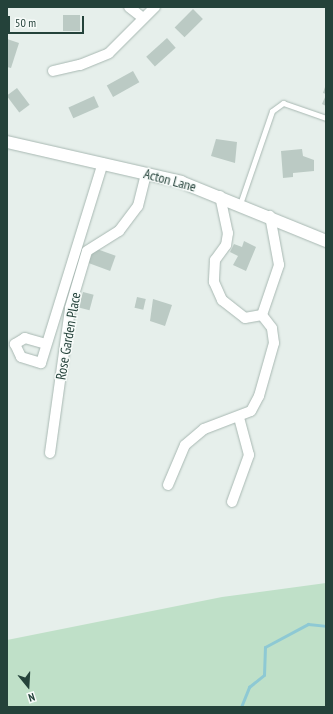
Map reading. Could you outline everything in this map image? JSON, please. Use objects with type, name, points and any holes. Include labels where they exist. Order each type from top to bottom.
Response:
[{"type":"street","points":[[129,7],[143,18]]},
{"type":"street","points":[[53,71],[109,53],[155,7]]},
{"type":"street","name":"Acton Lane","points":[[7,142],[103,163],[220,196],[325,239]]},
{"type":"street","points":[[46,344],[85,231],[103,163]]},
{"type":"street","name":"Rose Garden Place","points":[[50,453],[70,308],[87,251],[119,231],[138,206],[146,174]]},
{"type":"street","points":[[220,196],[228,233],[226,245],[215,260],[218,294],[230,310],[245,318],[262,315]]},
{"type":"street","points":[[262,315],[279,265],[270,216]]},
{"type":"street","points":[[168,485],[185,445],[204,429],[239,418],[251,411],[259,396],[274,343],[272,328],[262,315]]},
{"type":"street","points":[[232,502],[249,455],[239,418]]},
{"type":"lane","points":[[240,204],[272,111],[283,103],[326,118]]},
{"type":"green space","points":[[326,583],[326,707],[7,707],[7,640],[222,597]]},
{"type":"building","points":[[193,9],[203,19],[185,37],[175,27]]},
{"type":"building","points":[[63,15],[80,15],[80,31],[63,31]]},
{"type":"building","points":[[167,38],[176,48],[155,66],[146,57]]},
{"type":"building","points":[[7,39],[19,43],[11,68],[7,67]]},
{"type":"building","points":[[133,71],[139,82],[113,97],[107,86]]},
{"type":"building","points":[[326,84],[326,94],[323,93]]},
{"type":"building","points":[[17,88],[30,105],[19,113],[7,96]]},
{"type":"building","points":[[326,95],[326,106],[322,104]]},
{"type":"building","points":[[94,96],[99,107],[73,118],[68,107]]},
{"type":"building","points":[[216,139],[237,142],[235,163],[211,156]]},
{"type":"building","points":[[302,149],[303,156],[314,160],[314,171],[293,173],[293,177],[283,178],[281,151]]},
{"type":"building","points":[[244,241],[256,247],[246,271],[233,265],[238,256],[230,252],[234,244],[242,247]]},
{"type":"building","points":[[94,248],[116,256],[110,271],[89,263]]},
{"type":"building","points":[[83,292],[94,295],[89,310],[79,307]]},
{"type":"building","points":[[137,297],[146,299],[143,310],[135,308]]},
{"type":"building","points":[[153,299],[172,305],[165,326],[150,321]]},
{"type":"waterway","points":[[241,707],[249,687],[264,675],[265,647],[308,624],[326,626]]}]
